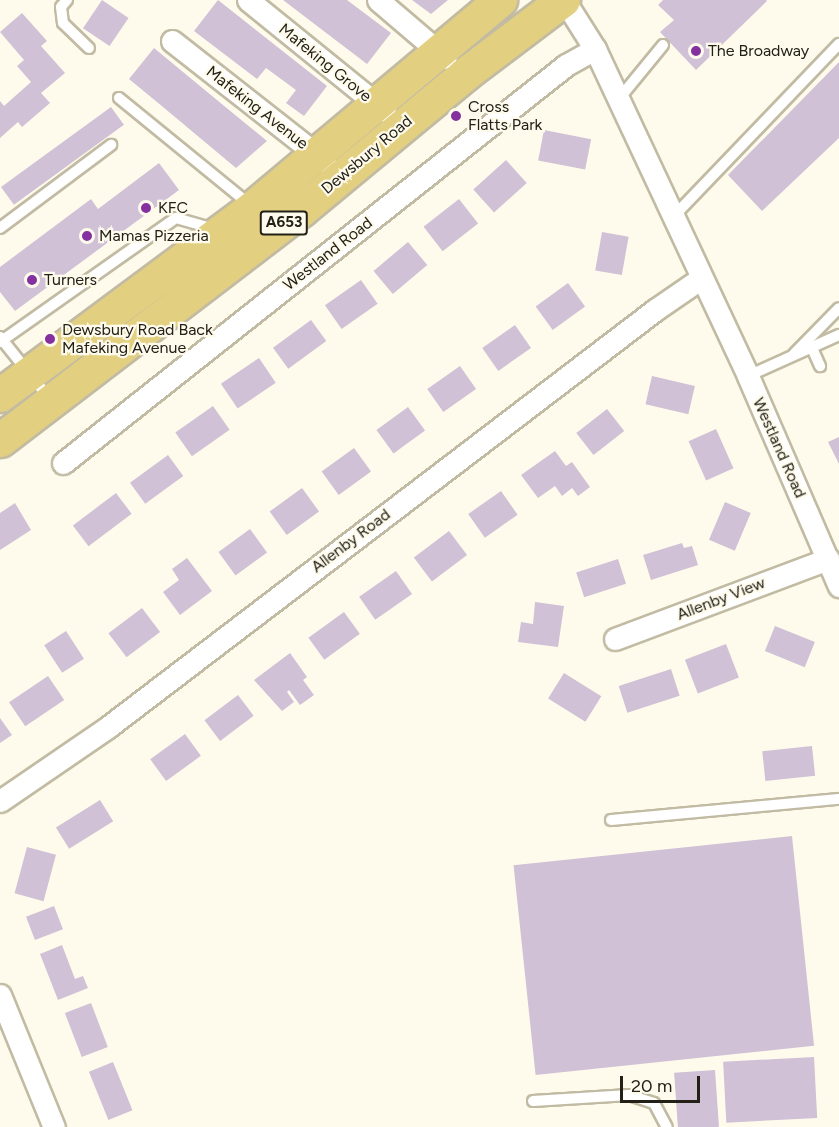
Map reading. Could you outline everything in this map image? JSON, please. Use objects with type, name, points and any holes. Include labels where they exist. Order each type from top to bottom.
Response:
[{"type":"main road","name":"Dewsbury Road","points":[[0,440],[52,402],[265,218],[315,153],[500,0]]},
{"type":"main road","name":"Dewsbury Road","points":[[0,395],[30,375],[220,231],[265,218],[343,175],[465,74],[563,0]]},
{"type":"street","name":"Mafeking Grove","points":[[248,0],[402,126]]},
{"type":"street","points":[[378,0],[465,74]]},
{"type":"street","name":"Westland Road","points":[[563,0],[596,49],[700,279],[748,376],[839,586]]},
{"type":"street","name":"Mafeking Avenue","points":[[172,41],[343,175]]},
{"type":"street","name":"Westland Road","points":[[63,463],[555,73],[596,49]]},
{"type":"street","name":"Allenby Road","points":[[0,801],[108,727],[655,310],[700,279]]},
{"type":"street","name":"Allenby View","points":[[615,639],[828,559]]},
{"type":"street","points":[[0,995],[54,1127]]},
{"type":"lane","points":[[67,0],[61,8],[63,23],[89,48]]},
{"type":"lane","points":[[672,217],[839,44]]},
{"type":"lane","points":[[618,100],[663,45]]},
{"type":"lane","points":[[119,98],[265,218]]},
{"type":"lane","points":[[0,228],[111,145]]},
{"type":"lane","points":[[52,402],[1,340],[176,219],[220,231]]},
{"type":"lane","points":[[787,360],[839,308]]},
{"type":"lane","points":[[748,376],[839,335]]},
{"type":"lane","points":[[812,348],[820,366]]},
{"type":"lane","points":[[611,820],[839,799]]},
{"type":"lane","points":[[533,1101],[629,1095],[654,1103],[667,1127]]},
{"type":"building","points":[[102,0],[129,18],[110,46],[83,28]]},
{"type":"building","points":[[218,0],[327,86],[304,116],[286,103],[296,90],[266,68],[257,79],[194,31]]},
{"type":"building","points":[[283,0],[347,0],[391,33],[367,64]]},
{"type":"building","points":[[412,0],[448,0],[431,14]]},
{"type":"building","name":"The Broadway","points":[[663,0],[767,1],[696,70],[660,32],[674,20],[658,5]]},
{"type":"building","points":[[22,13],[47,41],[41,46],[65,73],[41,93],[50,103],[22,127],[18,122],[0,138],[0,101],[4,106],[31,82],[17,66],[24,60],[0,32]]},
{"type":"building","points":[[154,48],[267,141],[236,168],[129,79]]},
{"type":"building","points":[[839,62],[839,138],[762,211],[728,175]]},
{"type":"building","points":[[111,107],[124,125],[14,205],[1,187]]},
{"type":"building","points":[[544,130],[591,139],[585,170],[538,160]]},
{"type":"building","points":[[506,160],[527,183],[494,212],[473,189]]},
{"type":"building","points":[[159,163],[179,190],[15,311],[0,292],[0,267],[91,199],[98,209]]},
{"type":"building","points":[[459,199],[478,223],[443,251],[424,227]]},
{"type":"building","points":[[602,232],[629,237],[622,275],[595,270]]},
{"type":"building","points":[[408,242],[427,265],[393,294],[374,271]]},
{"type":"building","points":[[361,280],[378,304],[342,329],[325,305]]},
{"type":"building","points":[[568,283],[585,306],[553,330],[536,307]]},
{"type":"building","points":[[311,320],[326,341],[288,369],[273,348]]},
{"type":"building","points":[[515,325],[531,348],[498,371],[482,348]]},
{"type":"building","points":[[259,358],[276,383],[238,409],[221,384]]},
{"type":"building","points":[[460,366],[476,389],[443,412],[427,389]]},
{"type":"building","points":[[652,376],[695,386],[688,414],[645,404]]},
{"type":"building","points":[[213,406],[230,430],[192,456],[175,432]]},
{"type":"building","points":[[408,407],[425,430],[393,453],[376,430]]},
{"type":"building","points":[[607,409],[624,431],[594,455],[576,433]]},
{"type":"building","points":[[716,429],[733,468],[706,480],[689,441]]},
{"type":"building","points":[[839,437],[839,464],[828,442]]},
{"type":"building","points":[[354,448],[371,471],[339,495],[322,472]]},
{"type":"building","points":[[555,451],[566,466],[572,462],[590,487],[578,496],[572,488],[562,496],[555,486],[538,498],[521,475]]},
{"type":"building","points":[[168,455],[183,476],[145,504],[130,483]]},
{"type":"building","points":[[302,488],[319,511],[287,535],[270,512]]},
{"type":"building","points":[[501,491],[518,515],[485,538],[468,514]]},
{"type":"building","points":[[116,493],[132,514],[89,546],[73,525]]},
{"type":"building","points":[[725,502],[751,513],[735,551],[709,540]]},
{"type":"building","points":[[15,503],[31,530],[0,550],[0,513]]},
{"type":"building","points":[[250,529],[267,552],[235,575],[218,552]]},
{"type":"building","points":[[449,531],[467,555],[432,581],[414,557]]},
{"type":"building","points":[[682,543],[684,548],[692,546],[698,565],[651,580],[643,555]]},
{"type":"building","points":[[187,558],[212,591],[180,615],[163,592],[179,580],[172,569]]},
{"type":"building","points":[[618,559],[626,584],[584,597],[576,573]]},
{"type":"building","points":[[396,571],[412,594],[375,620],[359,597]]},
{"type":"building","points":[[535,602],[564,606],[558,647],[518,642],[521,622],[533,624]]},
{"type":"building","points":[[142,608],[160,632],[127,657],[108,633]]},
{"type":"building","points":[[344,612],[360,634],[324,660],[308,638]]},
{"type":"building","points":[[775,626],[815,642],[805,667],[765,651]]},
{"type":"building","points":[[66,631],[84,659],[62,673],[44,645]]},
{"type":"building","points":[[726,644],[739,678],[698,693],[685,660]]},
{"type":"building","points":[[290,653],[307,677],[303,680],[314,695],[300,705],[289,690],[287,692],[294,702],[282,711],[254,680]]},
{"type":"building","points":[[671,669],[680,696],[627,713],[619,686]]},
{"type":"building","points":[[564,673],[601,696],[585,722],[548,698]]},
{"type":"building","points":[[48,676],[64,700],[25,726],[9,702]]},
{"type":"building","points":[[238,695],[254,716],[220,741],[204,720]]},
{"type":"building","points":[[0,718],[12,735],[0,743]]},
{"type":"building","points":[[185,734],[201,756],[166,781],[150,759]]},
{"type":"building","points":[[812,746],[815,776],[765,781],[762,751]]},
{"type":"building","points":[[100,800],[113,821],[69,849],[56,828]]},
{"type":"building","points":[[792,836],[814,1046],[536,1075],[514,865]]},
{"type":"building","points":[[27,847],[56,855],[44,901],[15,893]]},
{"type":"building","points":[[54,906],[63,929],[35,940],[26,917]]},
{"type":"building","points":[[62,945],[75,979],[83,976],[88,988],[58,1000],[40,954]]},
{"type":"building","points":[[91,1003],[108,1047],[82,1057],[65,1013]]},
{"type":"building","points":[[814,1057],[817,1118],[726,1123],[723,1062]]},
{"type":"building","points":[[113,1062],[132,1110],[108,1120],[89,1072]]},
{"type":"building","points":[[715,1070],[719,1127],[678,1127],[674,1073]]},
{"type":"place","name":"The Broadway","points":[[696,51]]},
{"type":"place","name":"Cross Flatts Park","points":[[456,116]]},
{"type":"place","name":"KFC","points":[[146,208]]},
{"type":"place","name":"Mamas Pizzeria","points":[[87,236]]},
{"type":"place","name":"Turners","points":[[32,280]]},
{"type":"place","name":"Dewsbury Road Back Mafeking Avenue","points":[[50,339]]}]
